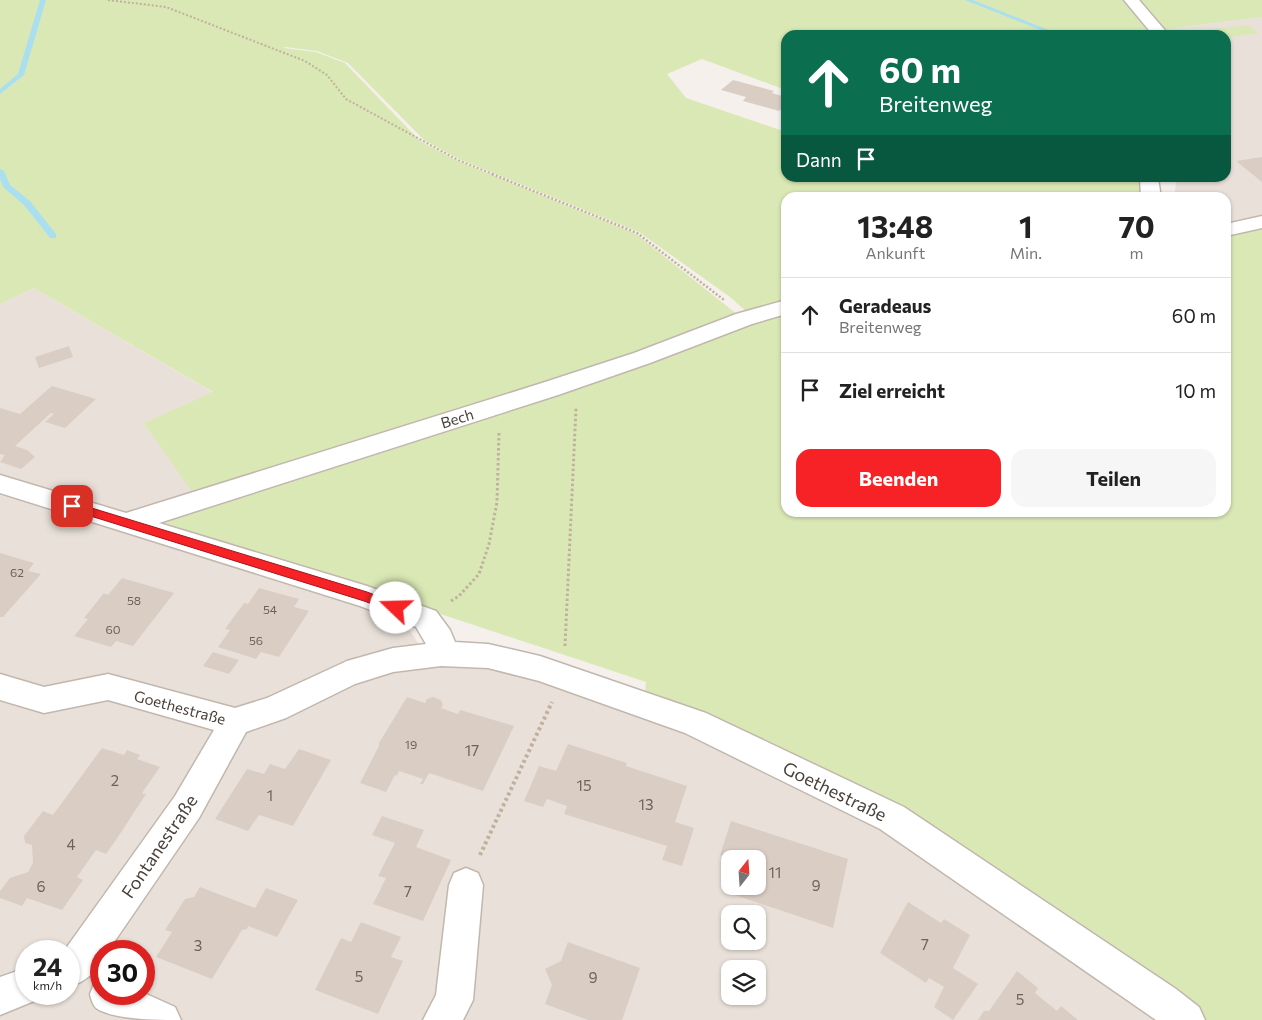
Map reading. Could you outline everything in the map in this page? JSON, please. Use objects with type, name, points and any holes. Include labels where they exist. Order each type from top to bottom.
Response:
[{"type":"street","points":[[1131,0],[1157,30]]},
{"type":"street","points":[[1231,229],[1262,222]]},
{"type":"street","name":"Bech","points":[[126,523],[577,380],[642,358],[744,319],[781,308]]},
{"type":"street","points":[[0,484],[367,597],[426,619],[440,638],[441,654]]},
{"type":"street","name":"Goethestraße","points":[[0,688],[44,700],[108,687],[236,722],[275,709],[347,674],[392,660],[441,654],[488,656],[564,676],[695,723],[892,818],[1163,1002],[1186,1020]]},
{"type":"street","name":"Fontanestraße","points":[[82,975],[187,807],[236,722]]},
{"type":"street","points":[[442,1020],[454,1000],[466,885]]},
{"type":"street","points":[[0,996],[15,990]]},
{"type":"street","points":[[129,1005],[162,1020]]},
{"type":"path","points":[[108,0],[166,7],[305,61],[327,75],[346,99],[458,160],[637,233],[721,298],[744,319]]},
{"type":"path","points":[[466,885],[564,676],[577,380]]},
{"type":"path","points":[[426,619],[459,596],[479,574],[489,544],[497,502],[499,430],[502,416],[514,400]]},
{"type":"shaded area","points":[[1262,17],[1262,215],[1231,221],[1231,192],[1175,192],[1176,182],[1231,182],[1231,30],[1159,30]]},
{"type":"shaded area","points":[[34,288],[214,393],[194,495],[104,520],[358,599],[405,624],[433,664],[488,663],[688,730],[879,827],[1170,1020],[0,1020],[0,304]]},
{"type":"green space","points":[[0,0],[1127,0],[1152,30],[781,30],[781,88],[702,59],[667,74],[686,98],[781,130],[781,182],[1144,182],[1145,192],[781,192],[781,303],[747,312],[730,297],[639,232],[461,160],[424,140],[348,63],[317,51],[285,47],[316,52],[345,63],[420,141],[458,161],[636,234],[738,315],[638,355],[194,495],[144,423],[213,392],[34,288],[0,304]]},
{"type":"green space","points":[[1135,0],[1262,0],[1262,17],[1159,30]]},
{"type":"green space","points":[[1247,25],[1259,33],[1231,37],[1231,30],[1208,30]]},
{"type":"green space","points":[[1262,225],[1262,1020],[1202,1020],[1164,989],[645,694],[646,682],[153,519],[739,324],[781,313],[781,517],[1231,517],[1231,231]]},
{"type":"building","points":[[733,80],[774,91],[772,93],[781,96],[781,109],[779,111],[743,101],[746,97],[721,90]]},
{"type":"building","points":[[1262,157],[1262,182],[1236,161]]},
{"type":"building","points":[[69,346],[73,357],[39,368],[35,357]]},
{"type":"building","points":[[52,386],[96,399],[65,428],[45,422],[54,414],[51,413],[15,446],[27,450],[35,457],[21,469],[0,462],[5,455],[0,454],[0,408],[20,414]]},
{"type":"building","points":[[0,553],[34,563],[28,571],[41,574],[3,617],[0,617]]},
{"type":"building","points":[[122,578],[174,593],[133,646],[116,641],[111,647],[74,636],[88,619],[84,618],[104,593],[108,595]]},
{"type":"building","points":[[259,588],[299,599],[294,607],[309,611],[279,657],[261,652],[256,659],[218,647],[230,630],[225,629],[244,603],[248,604]]},
{"type":"building","points":[[213,652],[239,660],[229,674],[203,666]]},
{"type":"building","points":[[407,697],[425,703],[427,699],[433,697],[441,700],[443,705],[441,708],[458,714],[460,710],[514,726],[483,791],[429,773],[423,784],[420,784],[423,779],[399,771],[386,792],[360,783],[379,743]]},
{"type":"building","points":[[568,744],[627,763],[626,766],[687,786],[675,822],[694,828],[682,866],[662,860],[667,846],[564,814],[567,806],[547,799],[543,807],[524,801],[539,766],[556,771]]},
{"type":"building","points":[[102,748],[124,755],[127,750],[140,755],[137,759],[160,767],[142,793],[146,794],[118,837],[106,854],[96,850],[77,877],[83,880],[62,910],[27,898],[22,906],[0,898],[0,891],[10,878],[28,872],[33,863],[32,845],[25,843],[24,836],[43,811],[53,815]]},
{"type":"building","points":[[299,749],[331,760],[293,826],[259,815],[248,831],[215,819],[247,769],[264,774],[270,764],[285,769]]},
{"type":"building","points":[[382,816],[424,830],[416,847],[451,860],[423,921],[373,904],[386,878],[378,876],[395,843],[372,835]]},
{"type":"building","points":[[731,821],[848,859],[833,928],[735,895],[766,895],[766,850],[722,850]]},
{"type":"building","points":[[200,887],[255,908],[266,888],[298,900],[277,937],[248,926],[247,929],[242,930],[212,979],[156,957],[172,932],[165,930],[185,899],[194,897]]},
{"type":"building","points":[[908,902],[941,923],[944,919],[970,935],[953,968],[978,984],[953,1020],[934,1007],[944,987],[929,978],[926,983],[880,953]]},
{"type":"building","points":[[361,922],[401,937],[391,957],[403,961],[378,1014],[315,990],[341,938],[351,942]]},
{"type":"building","points":[[568,942],[640,968],[622,1020],[588,1020],[545,1004],[552,985],[545,969],[561,961]]},
{"type":"building","points":[[1017,971],[1038,988],[1035,993],[1057,1011],[1061,1006],[1078,1020],[978,1020],[984,1011],[989,1011]]},
{"type":"waterway","points":[[0,92],[21,75],[43,0]]},
{"type":"waterway","points":[[968,0],[1045,30]]},
{"type":"waterway","points":[[0,171],[7,186],[27,203],[53,236]]},
{"type":"route","points":[[72,506],[367,597],[396,608]]}]
